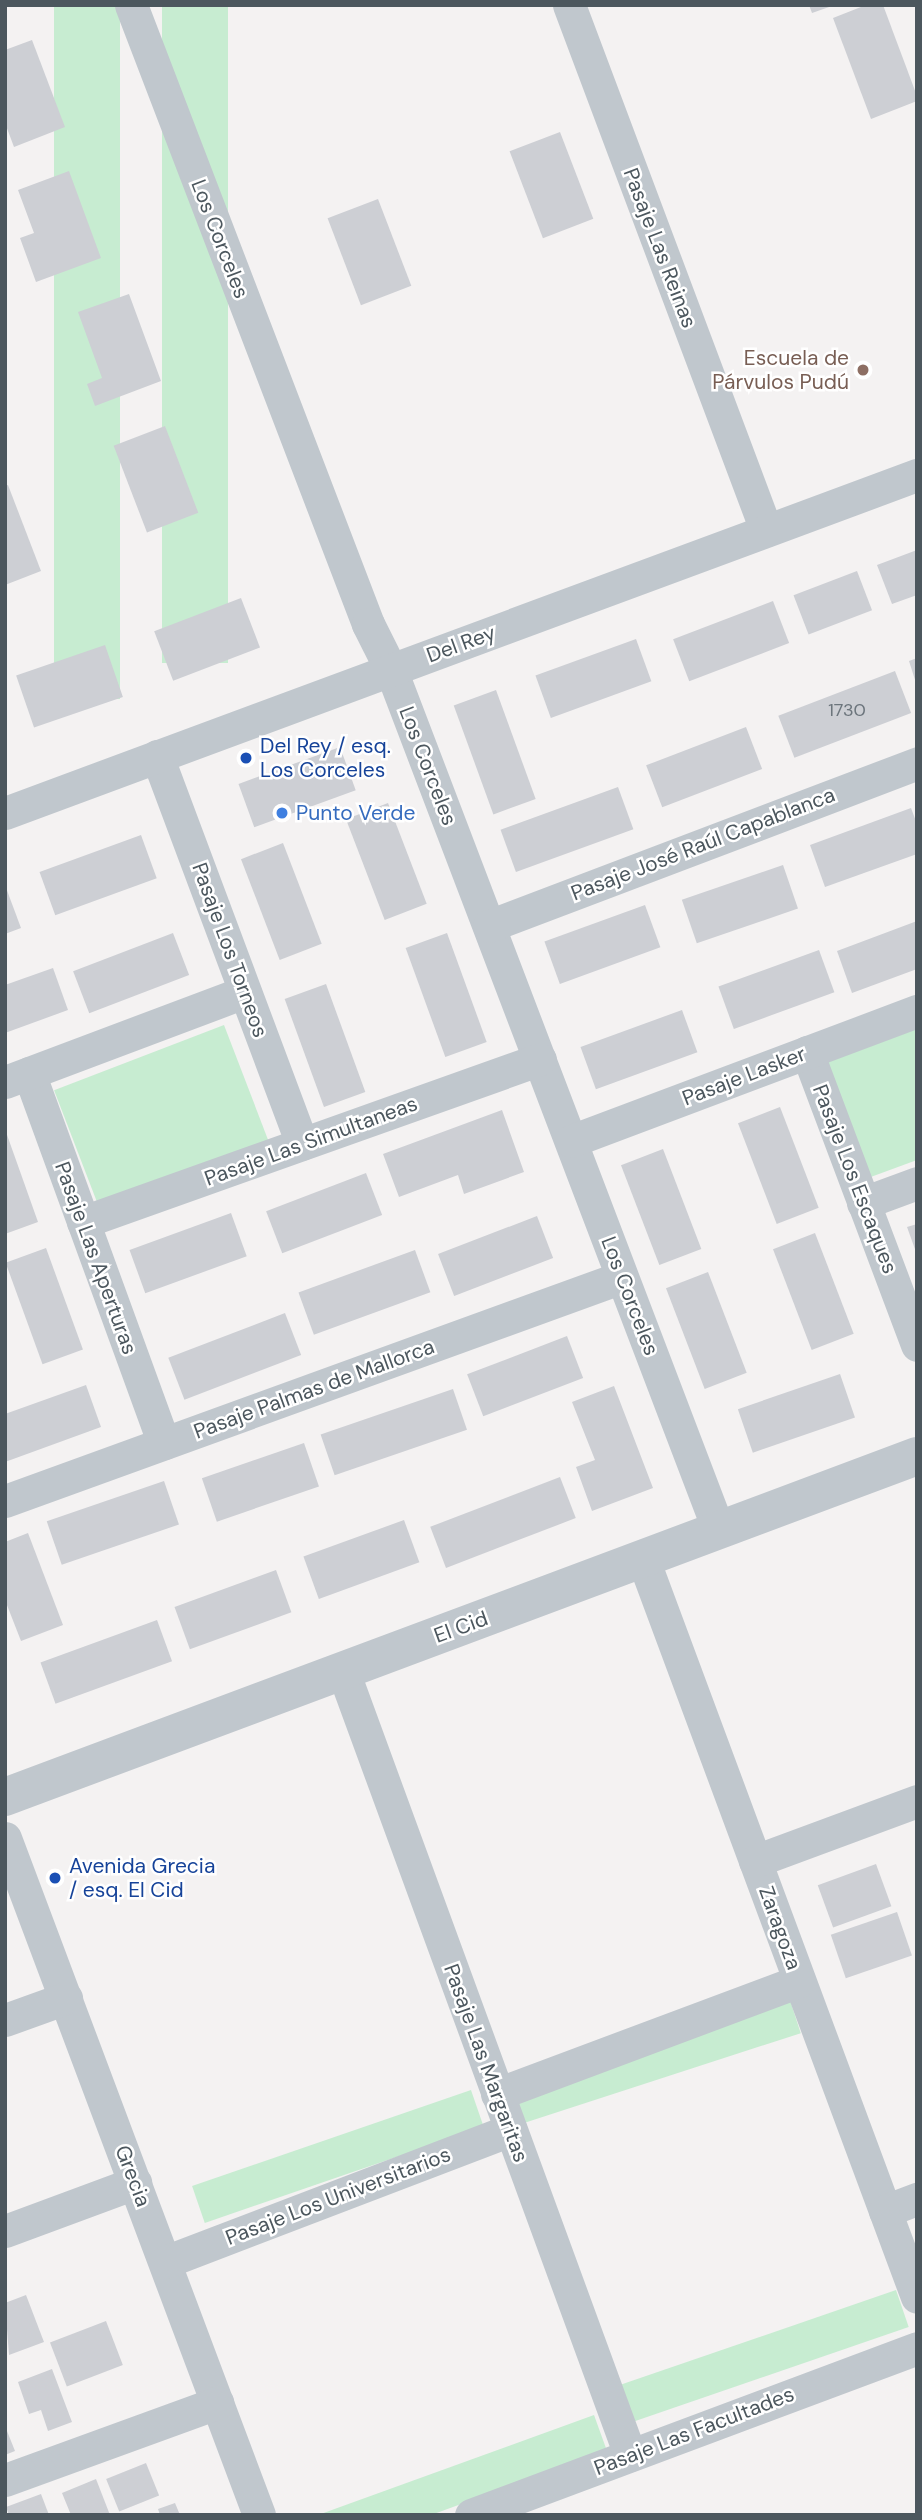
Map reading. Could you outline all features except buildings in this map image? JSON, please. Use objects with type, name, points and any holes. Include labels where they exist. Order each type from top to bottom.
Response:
[{"type":"street","name":"Los Corceles","points":[[131,5],[368,624],[391,670],[719,1531]]},
{"type":"street","name":"Pasaje Las Reinas","points":[[569,5],[766,530]]},
{"type":"street","name":"Del Rey","points":[[6,810],[917,475]]},
{"type":"street","name":"Pasaje Los Torneos","points":[[157,756],[302,1144]]},
{"type":"street","name":"Pasaje José Raúl Capablanca","points":[[489,926],[917,763]]},
{"type":"street","points":[[17,1077],[245,992]]},
{"type":"street","name":"Pasaje Lasker","points":[[571,1141],[917,1011]]},
{"type":"street","name":"Pasaje Los Escaques","points":[[807,1052],[917,1345]]},
{"type":"street","name":"Pasaje Las Simultaneas","points":[[83,1222],[540,1059]]},
{"type":"street","name":"Pasaje Las Aperturas","points":[[17,1077],[83,1222],[164,1443]]},
{"type":"street","points":[[863,1203],[917,1183]]},
{"type":"street","name":"Pasaje Palmas de Mallorca","points":[[5,1501],[622,1277]]},
{"type":"street","name":"El Cid","points":[[5,1797],[917,1457]]},
{"type":"street","name":"Zaragoza","points":[[643,1559],[917,2297]]},
{"type":"street","name":"Pasaje Las Margaritas","points":[[343,1671],[630,2455]]},
{"type":"street","points":[[755,1861],[917,1801]]},
{"type":"street","name":"Grecia","points":[[5,1838],[259,2515]]},
{"type":"street","points":[[497,2094],[799,1981]]},
{"type":"street","points":[[5,2020],[66,1998]]},
{"type":"street","name":"Pasaje Los Universitarios","points":[[165,2262],[511,2130]]},
{"type":"street","points":[[5,2231],[135,2183]]},
{"type":"street","points":[[885,2211],[917,2199]]},
{"type":"street","name":"Pasaje Las Facultades","points":[[471,2515],[917,2348]]},
{"type":"street","points":[[5,2480],[217,2403]]},
{"type":"green space","points":[[54,5],[120,5],[120,699],[54,699]]},
{"type":"green space","points":[[162,5],[228,5],[228,663],[162,663]]},
{"type":"green space","points":[[224,1025],[269,1142],[99,1207],[54,1090]]},
{"type":"green space","points":[[917,1028],[917,1160],[868,1178],[825,1062]]},
{"type":"green space","points":[[789,1997],[801,2033],[520,2124],[508,2088]]},
{"type":"green space","points":[[471,2090],[484,2127],[205,2223],[192,2186]]},
{"type":"green space","points":[[896,2290],[909,2327],[629,2423],[616,2386]]},
{"type":"green space","points":[[594,2415],[607,2451],[431,2515],[318,2515]]},
{"type":"place","name":"Escuela de Párvulos Pudú","points":[[863,370]]},
{"type":"place","name":"Del Rey / esq. Los Corceles","points":[[246,758]]},
{"type":"place","name":"Punto Verde","points":[[282,813]]},
{"type":"place","name":"Avenida Grecia / esq. El Cid","points":[[55,1878]]}]
